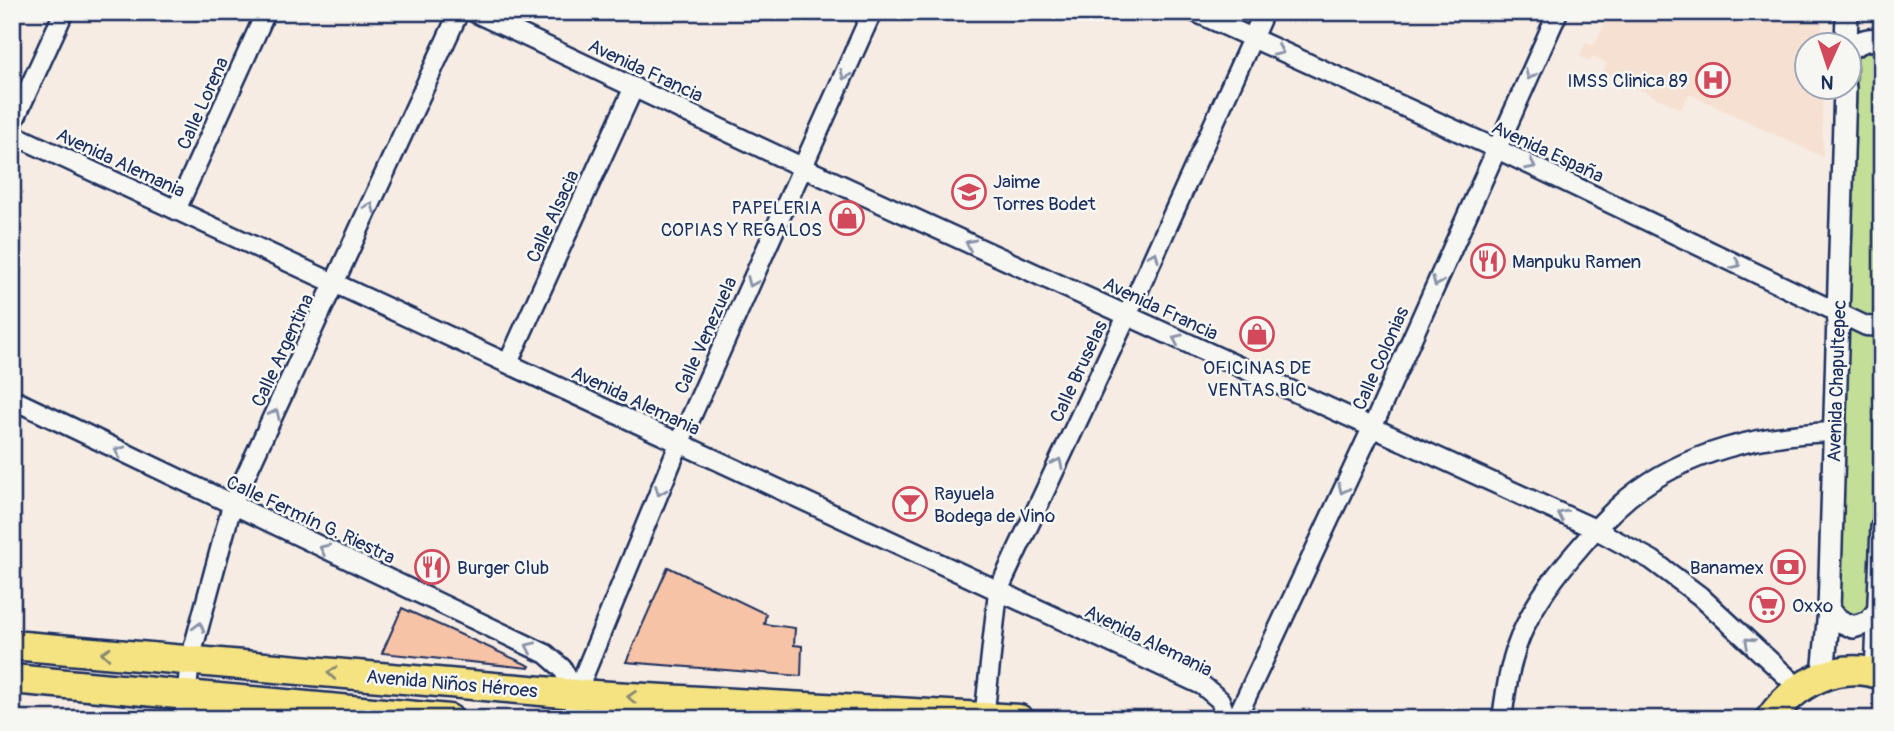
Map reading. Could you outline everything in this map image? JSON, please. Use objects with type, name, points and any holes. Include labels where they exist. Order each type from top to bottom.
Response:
[{"type":"main road","name":"Avenida Niños Héroes","points":[[12,645],[190,660],[575,706],[1019,719]]},
{"type":"main road","points":[[1770,719],[1780,705],[1799,688],[1823,675],[1844,671],[1879,674]]},
{"type":"main road","name":"Avenida Niños Héroes","points":[[12,679],[186,706],[449,719]]},
{"type":"street","points":[[12,125],[64,12]]},
{"type":"street","name":"Calle Lorena","points":[[176,210],[266,12]]},
{"type":"street","name":"Calle Argentina","points":[[186,706],[190,660],[232,505],[459,12]]},
{"type":"street","name":"Avenida Francia","points":[[474,12],[804,168],[1595,529],[1652,560],[1700,596],[1799,688]]},
{"type":"street","name":"Calle Venezuela","points":[[575,706],[679,444],[872,12]]},
{"type":"street","name":"Avenida España","points":[[1195,12],[1497,149],[1866,326],[1882,327]]},
{"type":"street","name":"Calle Bruselas","points":[[984,718],[998,591],[1127,316],[1264,12]]},
{"type":"street","name":"Calle Colonias","points":[[1236,719],[1372,428],[1558,12]]},
{"type":"street","points":[[1847,12],[1847,32]]},
{"type":"street","points":[[1862,40],[1882,41]]},
{"type":"street","name":"Calle Alsacia","points":[[508,363],[634,88]]},
{"type":"street","name":"Avenida Chapultepec","points":[[1823,675],[1829,610],[1844,102]]},
{"type":"street","name":"Avenida Alemania","points":[[12,134],[1202,685],[1220,700],[1227,719]]},
{"type":"street","name":"Calle Fermín G. Riestra","points":[[12,399],[546,654],[562,668],[575,706]]},
{"type":"street","points":[[1502,719],[1516,649],[1544,592],[1595,529],[1629,497],[1664,474],[1708,453],[1801,433],[1834,432]]},
{"type":"street","points":[[1879,674],[1878,611],[1882,527]]},
{"type":"street","points":[[1829,610],[1838,621],[1853,627],[1868,622],[1878,611]]},
{"type":"shaded area","name":"IMSS Clinica 89","points":[[1602,12],[1821,12],[1822,32],[1792,32],[1792,102],[1822,102],[1823,157],[1689,94],[1681,109],[1603,72],[1607,63],[1592,56],[1590,61],[1580,56],[1586,42],[1594,46],[1605,23],[1599,20]]},
{"type":"green space","points":[[1882,45],[1882,250],[1879,318],[1866,319],[1850,310],[1856,102],[1862,102],[1862,51]]},
{"type":"green space","points":[[1849,327],[1879,334],[1869,610],[1862,620],[1841,612],[1840,608]]},
{"type":"building","points":[[668,567],[766,614],[764,624],[795,628],[794,645],[802,646],[801,676],[626,662]]},
{"type":"building","points":[[402,608],[530,666],[382,653]]},
{"type":"place","name":"IMSS Clinica 89","points":[[1713,80]]},
{"type":"place","name":"Jaime Torres Bodet","points":[[969,192]]},
{"type":"place","name":"PAPELERIA COPIAS Y REGALOS","points":[[847,218]]},
{"type":"place","name":"Manpuku Ramen","points":[[1488,261]]},
{"type":"place","name":"OFICINAS DE VENTAS BIC","points":[[1257,334]]},
{"type":"place","name":"Rayuela Bodega de Vino","points":[[910,504]]},
{"type":"place","name":"Burger Club","points":[[432,567]]},
{"type":"place","name":"Banamex","points":[[1788,567]]},
{"type":"place","name":"Oxxo","points":[[1767,605]]}]
